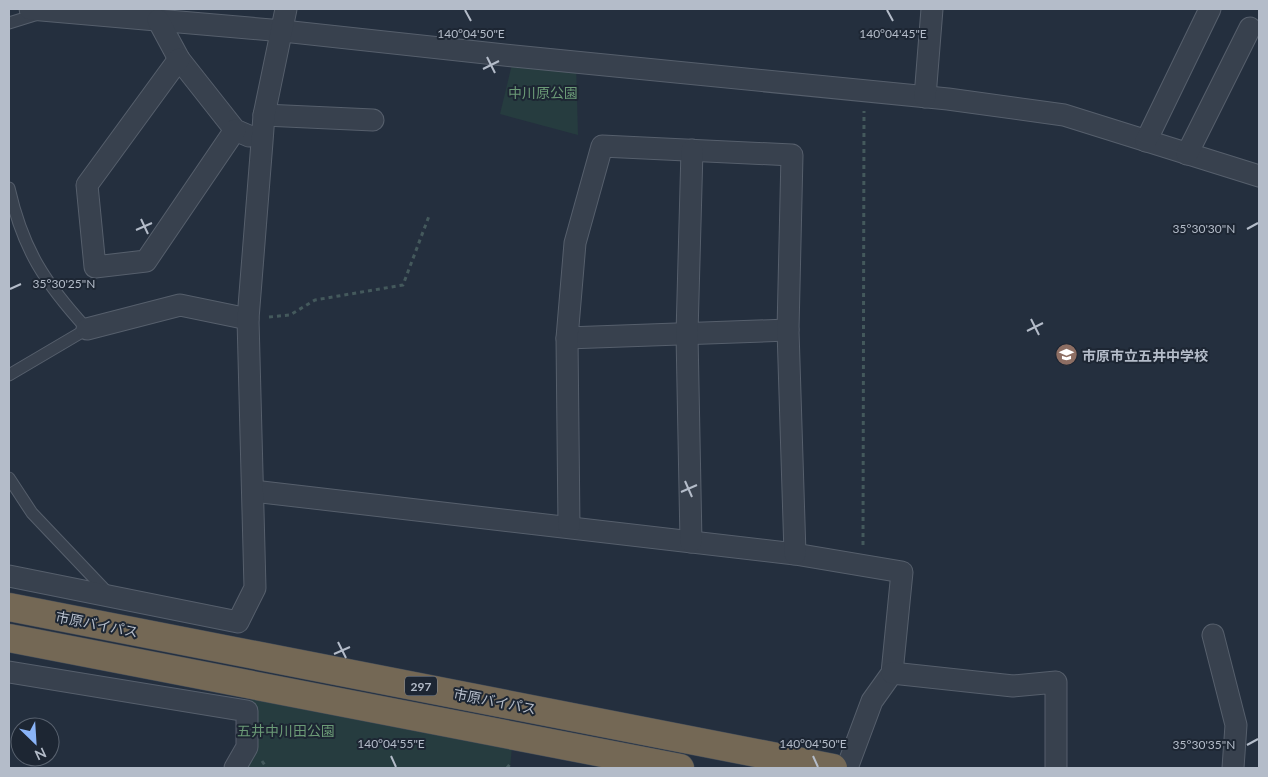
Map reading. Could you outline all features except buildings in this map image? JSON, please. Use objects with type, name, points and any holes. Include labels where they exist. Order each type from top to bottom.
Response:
[{"type":"highway","name":"市原バイパス","points":[[9,608],[833,768]]},
{"type":"highway","name":"297","points":[[9,638],[680,768]]},
{"type":"street","points":[[9,576],[238,622],[255,588],[248,319],[264,115],[286,9]]},
{"type":"street","points":[[925,97],[932,9]]},
{"type":"street","points":[[1146,141],[1210,9]]},
{"type":"street","points":[[38,10],[283,30],[514,56],[864,90],[1064,115],[1259,176]]},
{"type":"street","points":[[158,20],[179,59],[236,130],[262,142]]},
{"type":"street","points":[[1187,154],[1250,28]]},
{"type":"street","points":[[179,59],[87,185],[95,267],[146,261],[236,130]]},
{"type":"street","points":[[264,115],[373,120]]},
{"type":"street","points":[[570,528],[567,338],[575,243],[602,146],[792,155],[788,330],[795,554]]},
{"type":"street","points":[[691,542],[687,334],[692,150]]},
{"type":"street","points":[[87,330],[180,305],[248,319]]},
{"type":"street","points":[[567,338],[788,330]]},
{"type":"street","points":[[253,491],[795,554],[902,572],[892,673],[872,701],[847,768]]},
{"type":"street","points":[[1213,635],[1236,725],[1233,768]]},
{"type":"street","points":[[9,672],[247,711],[247,747],[235,768]]},
{"type":"street","points":[[892,673],[1014,686],[1056,682],[1056,768]]},
{"type":"lane","points":[[9,23],[38,10]]},
{"type":"lane","points":[[9,188],[17,223],[36,263],[56,294],[87,330],[9,376]]},
{"type":"lane","points":[[9,478],[32,512],[111,596]]},
{"type":"path","points":[[864,90],[864,566]]},
{"type":"path","points":[[248,319],[290,315],[316,300],[403,285],[429,216]]},
{"type":"path","points":[[507,768],[510,764]]},
{"type":"green space","name":"中川原公園","points":[[514,56],[576,62],[578,135],[500,114]]},
{"type":"green space","name":"五井中川田公園","points":[[257,685],[513,736],[510,768],[235,768],[247,711]]},
{"type":"place","name":"市原市立五井中学校","points":[[1066,355]]}]
